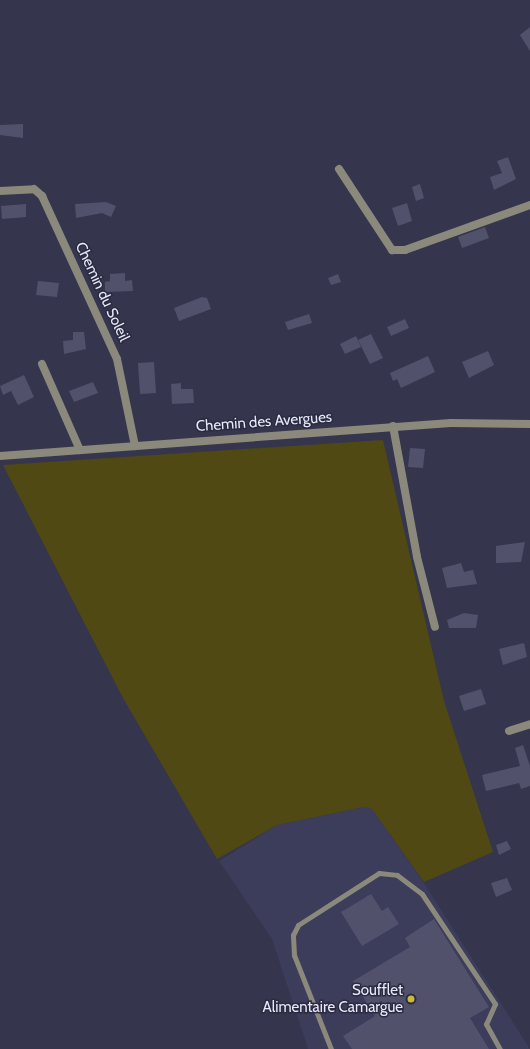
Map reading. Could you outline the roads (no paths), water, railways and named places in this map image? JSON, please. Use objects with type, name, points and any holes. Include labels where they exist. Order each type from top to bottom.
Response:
[{"type":"street","points":[[339,169],[392,250],[405,250],[530,205]]},
{"type":"street","name":"Chemin du Soleil","points":[[0,191],[34,189],[42,196],[117,359],[135,446]]},
{"type":"street","points":[[42,364],[80,450]]},
{"type":"street","name":"Chemin des Avergues","points":[[0,456],[393,426],[530,424]]},
{"type":"street","points":[[393,426],[414,542],[436,627]]},
{"type":"street","points":[[509,731],[530,724]]},
{"type":"lane","points":[[331,1049],[294,955],[293,935],[298,925],[379,873],[397,875],[422,894],[495,1004],[486,1024],[500,1049]]},
{"type":"place","name":"Soufflet Alimentaire Camargue","points":[[411,999]]}]
